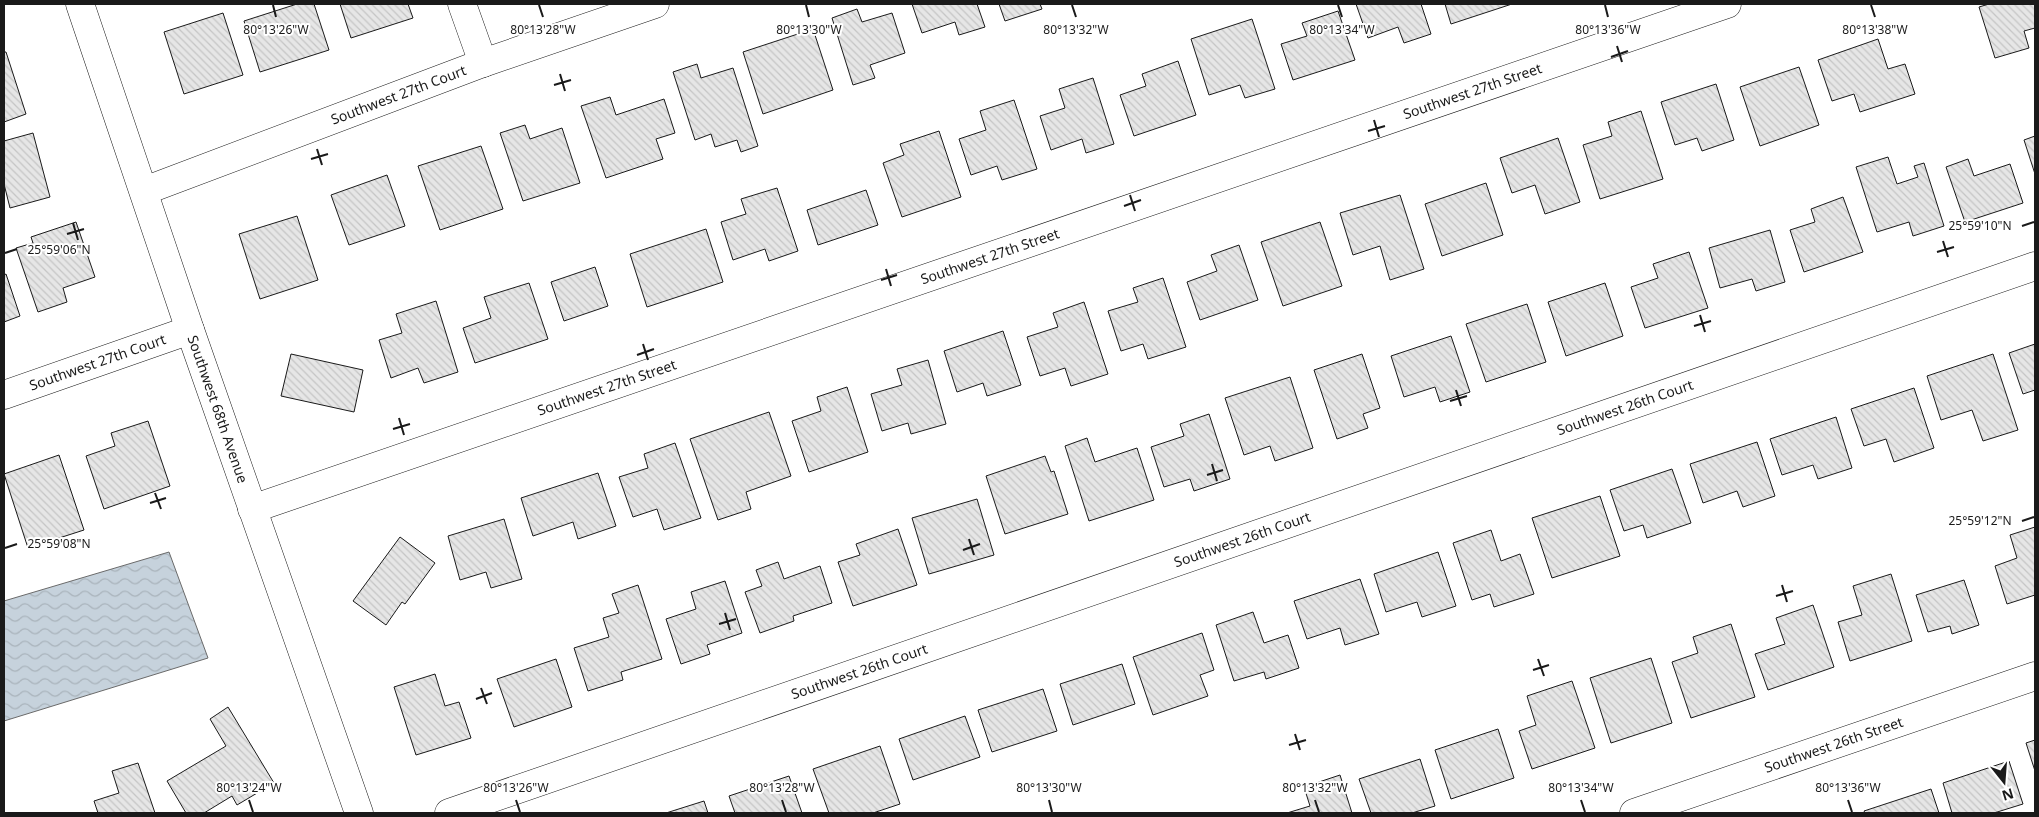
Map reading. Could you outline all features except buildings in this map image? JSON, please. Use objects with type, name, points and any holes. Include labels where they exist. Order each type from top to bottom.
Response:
[{"type":"street","name":"Southwest 68th Avenue","points":[[80,4],[190,330],[360,813]]},
{"type":"street","points":[[462,4],[482,64]]},
{"type":"street","name":"Southwest 27th Court","points":[[144,191],[482,64],[655,4]]},
{"type":"street","name":"Southwest 27th Street","points":[[252,509],[1727,4]]},
{"type":"street","name":"Southwest 26th Court","points":[[449,813],[2035,266]]},
{"type":"street","name":"Southwest 27th Court","points":[[4,395],[190,330]]},
{"type":"street","name":"Southwest 26th Street","points":[[1634,813],[2035,676]]},
{"type":"water","points":[[169,552],[208,658],[4,721],[4,601]]}]
